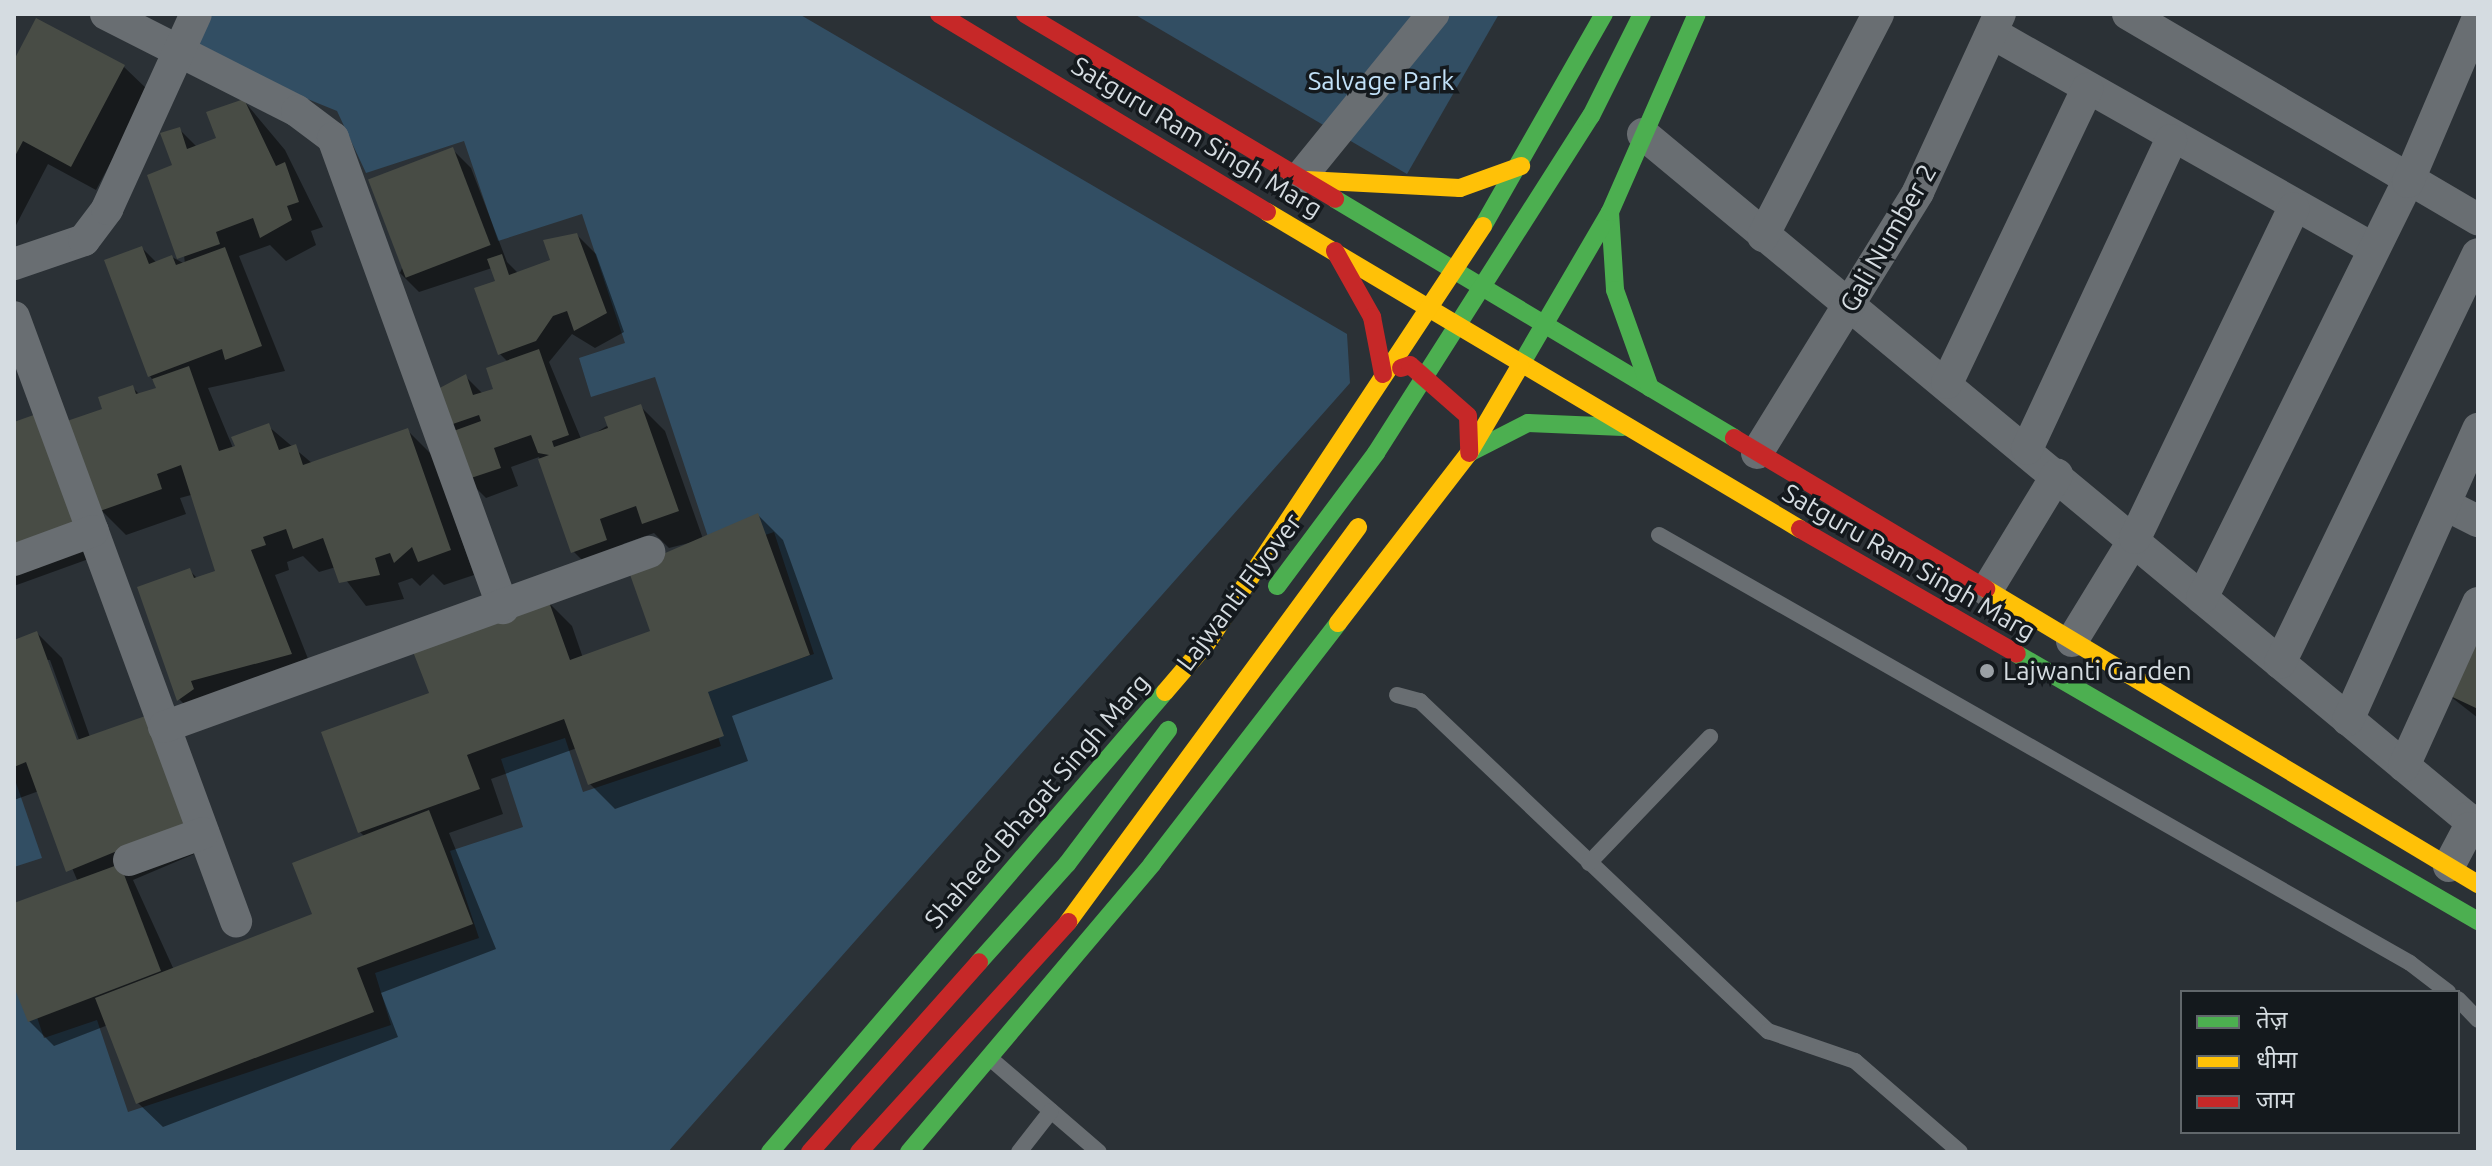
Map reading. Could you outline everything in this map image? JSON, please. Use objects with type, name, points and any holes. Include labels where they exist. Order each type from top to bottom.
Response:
[{"type":"main road","name":"Satguru Ram Singh Marg","points":[[939,14],[1334,249],[1624,427],[2478,921]]},
{"type":"main road","name":"Satguru Ram Singh Marg","points":[[1025,14],[2478,884]]},
{"type":"main road","name":"Shaheed Bhagat Singh Marg","points":[[770,1152],[1207,643],[1521,166],[1604,14]]},
{"type":"main road","name":"Lajwanti Flyover","points":[[1264,602],[1376,453],[1591,116],[1642,14]]},
{"type":"main road","points":[[909,1152],[992,1060],[1469,453],[1524,365],[1610,212],[1697,14]]},
{"type":"main road","points":[[1299,179],[1460,188],[1521,166]]},
{"type":"main road","points":[[1610,212],[1615,290],[1650,388]]},
{"type":"main road","points":[[1334,249],[1372,317],[1383,374],[1410,365],[1468,416],[1469,453]]},
{"type":"main road","points":[[1472,356],[1515,290]]},
{"type":"main road","points":[[1438,409],[1455,383]]},
{"type":"main road","points":[[1469,453],[1528,423],[1624,427]]},
{"type":"main road","points":[[859,1152],[1089,899],[1367,514]]},
{"type":"main road","name":"Lajwanti Flyover","points":[[1217,665],[1236,640]]},
{"type":"main road","points":[[810,1152],[1067,864],[1180,714]]},
{"type":"street","points":[[106,14],[178,47],[297,111],[346,158],[503,608]]},
{"type":"street","points":[[14,264],[84,240],[107,209],[178,47],[196,14]]},
{"type":"street","points":[[1299,179],[1433,14]]},
{"type":"street","points":[[1763,236],[1878,14]]},
{"type":"street","points":[[2128,14],[2408,182],[2478,219]]},
{"type":"street","points":[[2202,598],[2372,248],[2408,182],[2478,18]]},
{"type":"street","points":[[1996,24],[2087,89],[2171,140],[2372,248]]},
{"type":"street","name":"Gali Number 2","points":[[1757,453],[1918,192],[1996,24]]},
{"type":"street","points":[[1947,383],[2087,89]]},
{"type":"street","points":[[1643,134],[1763,236],[1852,303],[2135,538],[2348,720],[2467,818],[2473,819],[2449,866]]},
{"type":"street","points":[[2027,449],[2171,140]]},
{"type":"street","points":[[2072,641],[2135,538],[2294,208]]},
{"type":"street","points":[[2280,663],[2478,254]]},
{"type":"street","points":[[14,317],[236,921]]},
{"type":"street","points":[[2348,720],[2478,429]]},
{"type":"street","points":[[1987,590],[2057,475]]},
{"type":"street","points":[[2446,505],[2478,521]]},
{"type":"street","points":[[14,560],[93,531]]},
{"type":"street","points":[[164,727],[503,608],[649,552]]},
{"type":"street","points":[[2404,766],[2478,603]]},
{"type":"street","points":[[129,860],[203,833]]},
{"type":"lane","points":[[1659,535],[2315,908],[2445,990]]},
{"type":"lane","points":[[1397,695],[1420,701],[1768,1031],[1855,1061],[1960,1152]]},
{"type":"lane","points":[[1589,863],[1710,737]]},
{"type":"lane","points":[[2460,1001],[2478,1020]]},
{"type":"lane","points":[[992,1060],[1099,1152]]},
{"type":"lane","points":[[1019,1152],[1051,1111]]},
{"type":"green space","points":[[208,14],[799,14],[1347,334],[1350,383],[668,1152],[14,1152],[14,949],[44,1038],[97,1020],[128,1112],[391,1025],[375,973],[479,938],[450,851],[523,827],[501,759],[565,738],[583,792],[721,746],[703,691],[814,654],[774,532],[713,552],[655,377],[591,397],[579,358],[625,343],[582,214],[498,241],[464,141],[366,173],[337,111],[187,50]]},
{"type":"green space","name":"Salvage Park","points":[[1134,14],[1499,14],[1407,174]]},
{"type":"green space","points":[[14,777],[42,858],[14,867]]},
{"type":"building","points":[[36,18],[125,65],[71,167],[23,141],[14,158],[14,60]]},
{"type":"building","points":[[244,99],[276,166],[285,162],[299,202],[287,206],[292,220],[260,238],[253,218],[216,232],[220,244],[177,259],[147,175],[172,165],[160,133],[180,127],[187,149],[216,138],[206,112]]},
{"type":"building","points":[[453,147],[491,245],[406,278],[368,180]]},
{"type":"building","points":[[577,233],[607,313],[574,331],[567,311],[553,316],[536,341],[498,355],[474,288],[495,281],[487,259],[502,254],[509,275],[550,260],[543,240]]},
{"type":"building","points":[[142,246],[149,264],[172,255],[176,265],[225,247],[262,346],[225,360],[222,349],[148,377],[104,260]]},
{"type":"building","points":[[539,349],[569,435],[552,441],[554,447],[608,428],[604,417],[641,404],[679,511],[642,524],[636,506],[600,519],[607,540],[571,553],[538,459],[549,455],[538,453],[531,435],[494,448],[501,468],[465,480],[448,433],[481,421],[479,415],[447,426],[434,391],[466,374],[473,395],[493,389],[486,368]]},
{"type":"building","points":[[189,366],[219,451],[235,446],[231,437],[269,423],[279,450],[296,444],[303,465],[408,428],[451,550],[418,562],[412,547],[394,563],[390,553],[375,558],[380,575],[339,583],[323,538],[293,549],[286,529],[263,537],[266,545],[251,550],[292,654],[191,681],[194,689],[177,701],[137,587],[190,568],[194,578],[215,571],[181,465],[157,474],[162,489],[100,511],[67,421],[102,409],[98,397],[133,385],[136,394],[156,388],[152,379]]},
{"type":"building","points":[[42,412],[84,527],[14,553],[14,422]]},
{"type":"building","points":[[758,513],[810,655],[708,692],[724,736],[588,785],[564,719],[467,755],[480,789],[358,833],[321,732],[429,693],[412,649],[548,599],[570,660],[650,631],[628,569]]},
{"type":"building","points":[[2478,625],[2478,709],[2444,693]]},
{"type":"building","points":[[37,631],[77,740],[151,714],[190,821],[66,872],[26,762],[14,767],[14,640]]},
{"type":"building","points":[[429,810],[473,924],[357,968],[374,1012],[136,1104],[95,998],[312,914],[292,863]]},
{"type":"building","points":[[120,864],[161,971],[28,1022],[14,987],[14,903]]},
{"type":"traffic: fast","points":[[1483,226],[1604,14]]},
{"type":"traffic: fast","points":[[1277,586],[1376,453],[1591,116],[1642,14]]},
{"type":"traffic: fast","points":[[1520,366],[1610,212],[1697,14]]},
{"type":"traffic: fast","points":[[1335,199],[1734,438]]},
{"type":"traffic: fast","points":[[1610,212],[1615,290],[1650,388]]},
{"type":"traffic: fast","points":[[1469,453],[1528,423],[1623,427]]},
{"type":"traffic: fast","points":[[909,1152],[1152,864],[1338,623]]},
{"type":"traffic: fast","points":[[2017,654],[2478,921]]},
{"type":"traffic: fast","points":[[770,1152],[1165,692]]},
{"type":"traffic: fast","points":[[979,962],[1067,864],[1168,730]]},
{"type":"traffic: slow","points":[[1306,180],[1460,188],[1521,166]]},
{"type":"traffic: slow","points":[[1267,212],[1800,529]]},
{"type":"traffic: slow","points":[[1165,692],[1207,643],[1483,226]]},
{"type":"traffic: slow","points":[[1338,623],[1469,453],[1520,366]]},
{"type":"traffic: slow","points":[[1068,922],[1358,527]]},
{"type":"traffic: slow","points":[[1986,589],[2478,884]]},
{"type":"traffic: jam","points":[[939,14],[1267,212]]},
{"type":"traffic: jam","points":[[1025,14],[1335,199]]},
{"type":"traffic: jam","points":[[1335,251],[1372,317],[1383,374]]},
{"type":"traffic: jam","points":[[1401,368],[1410,365],[1468,416],[1469,453]]},
{"type":"traffic: jam","points":[[1734,438],[1986,589]]},
{"type":"traffic: jam","points":[[1800,529],[2017,654]]},
{"type":"traffic: jam","points":[[859,1152],[1068,922]]},
{"type":"traffic: jam","points":[[810,1152],[979,962]]},
{"type":"place","name":"Lajwanti Garden","points":[[1987,671]]}]
